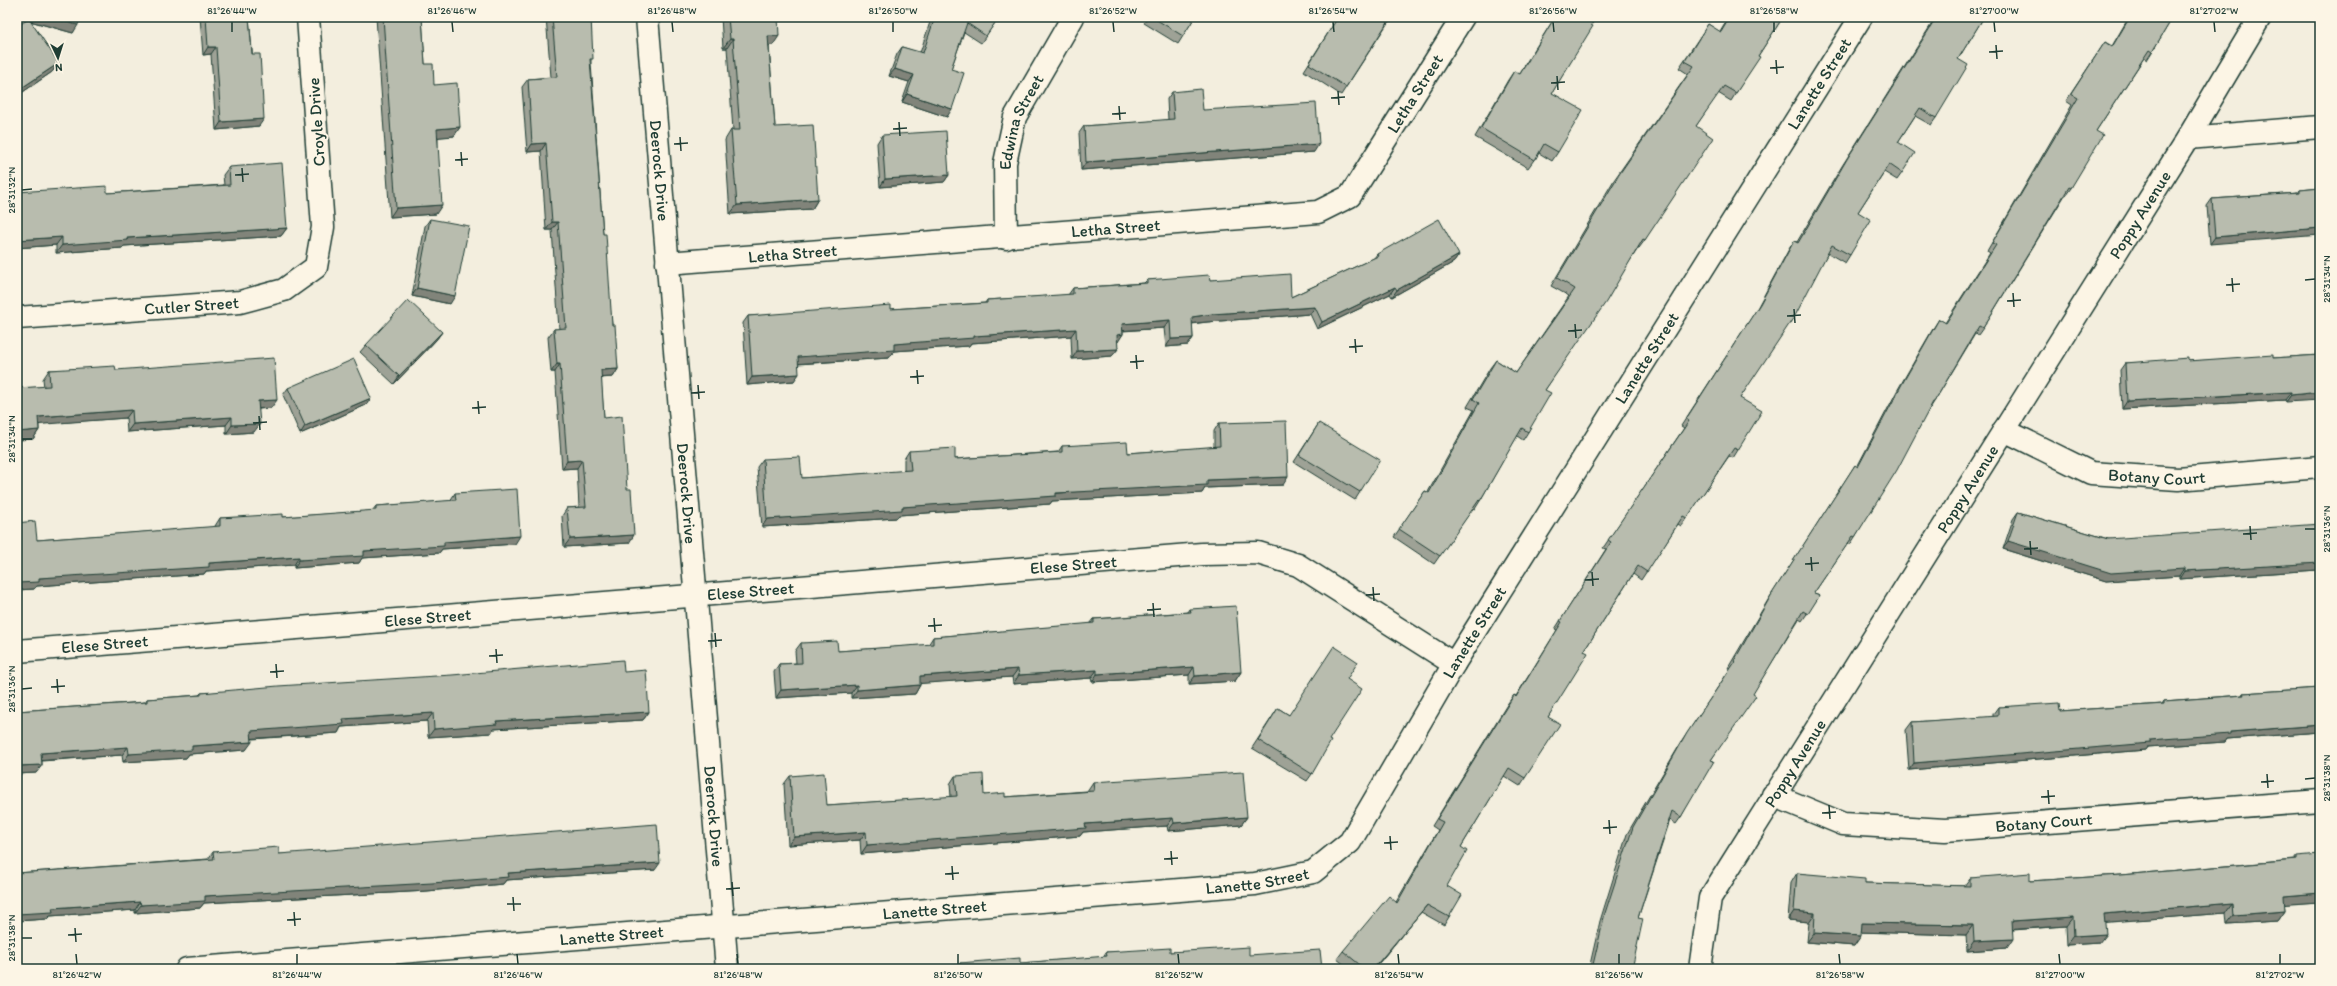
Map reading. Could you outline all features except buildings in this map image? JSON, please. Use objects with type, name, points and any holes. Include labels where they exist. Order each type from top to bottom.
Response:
[{"type":"street","name":"Croyle Drive","points":[[308,17],[323,227]]},
{"type":"street","name":"Deerock Drive","points":[[647,17],[727,969]]},
{"type":"street","name":"Edwina Street","points":[[1006,238],[1005,163],[1015,117],[1073,17]]},
{"type":"street","name":"Letha Street","points":[[667,263],[1006,238],[1318,212],[1350,196],[1463,17]]},
{"type":"street","name":"Lanette Street","points":[[187,969],[1255,884],[1313,872],[1350,842],[1454,664],[1861,17]]},
{"type":"street","name":"Poppy Avenue","points":[[1700,969],[1710,898],[1773,795],[2188,138],[2260,17]]},
{"type":"street","points":[[2188,138],[2320,127]]},
{"type":"street","name":"Cutler Street","points":[[17,318],[240,302],[284,290],[316,267],[323,227]]},
{"type":"street","name":"Botany Court","points":[[2004,430],[2092,473],[2178,479],[2320,467]]},
{"type":"street","name":"Elese Street","points":[[17,650],[695,597],[1186,556],[1258,553],[1298,565],[1454,664]]},
{"type":"street","name":"Botany Court","points":[[1773,795],[1843,824],[1945,830],[2320,800]]}]
